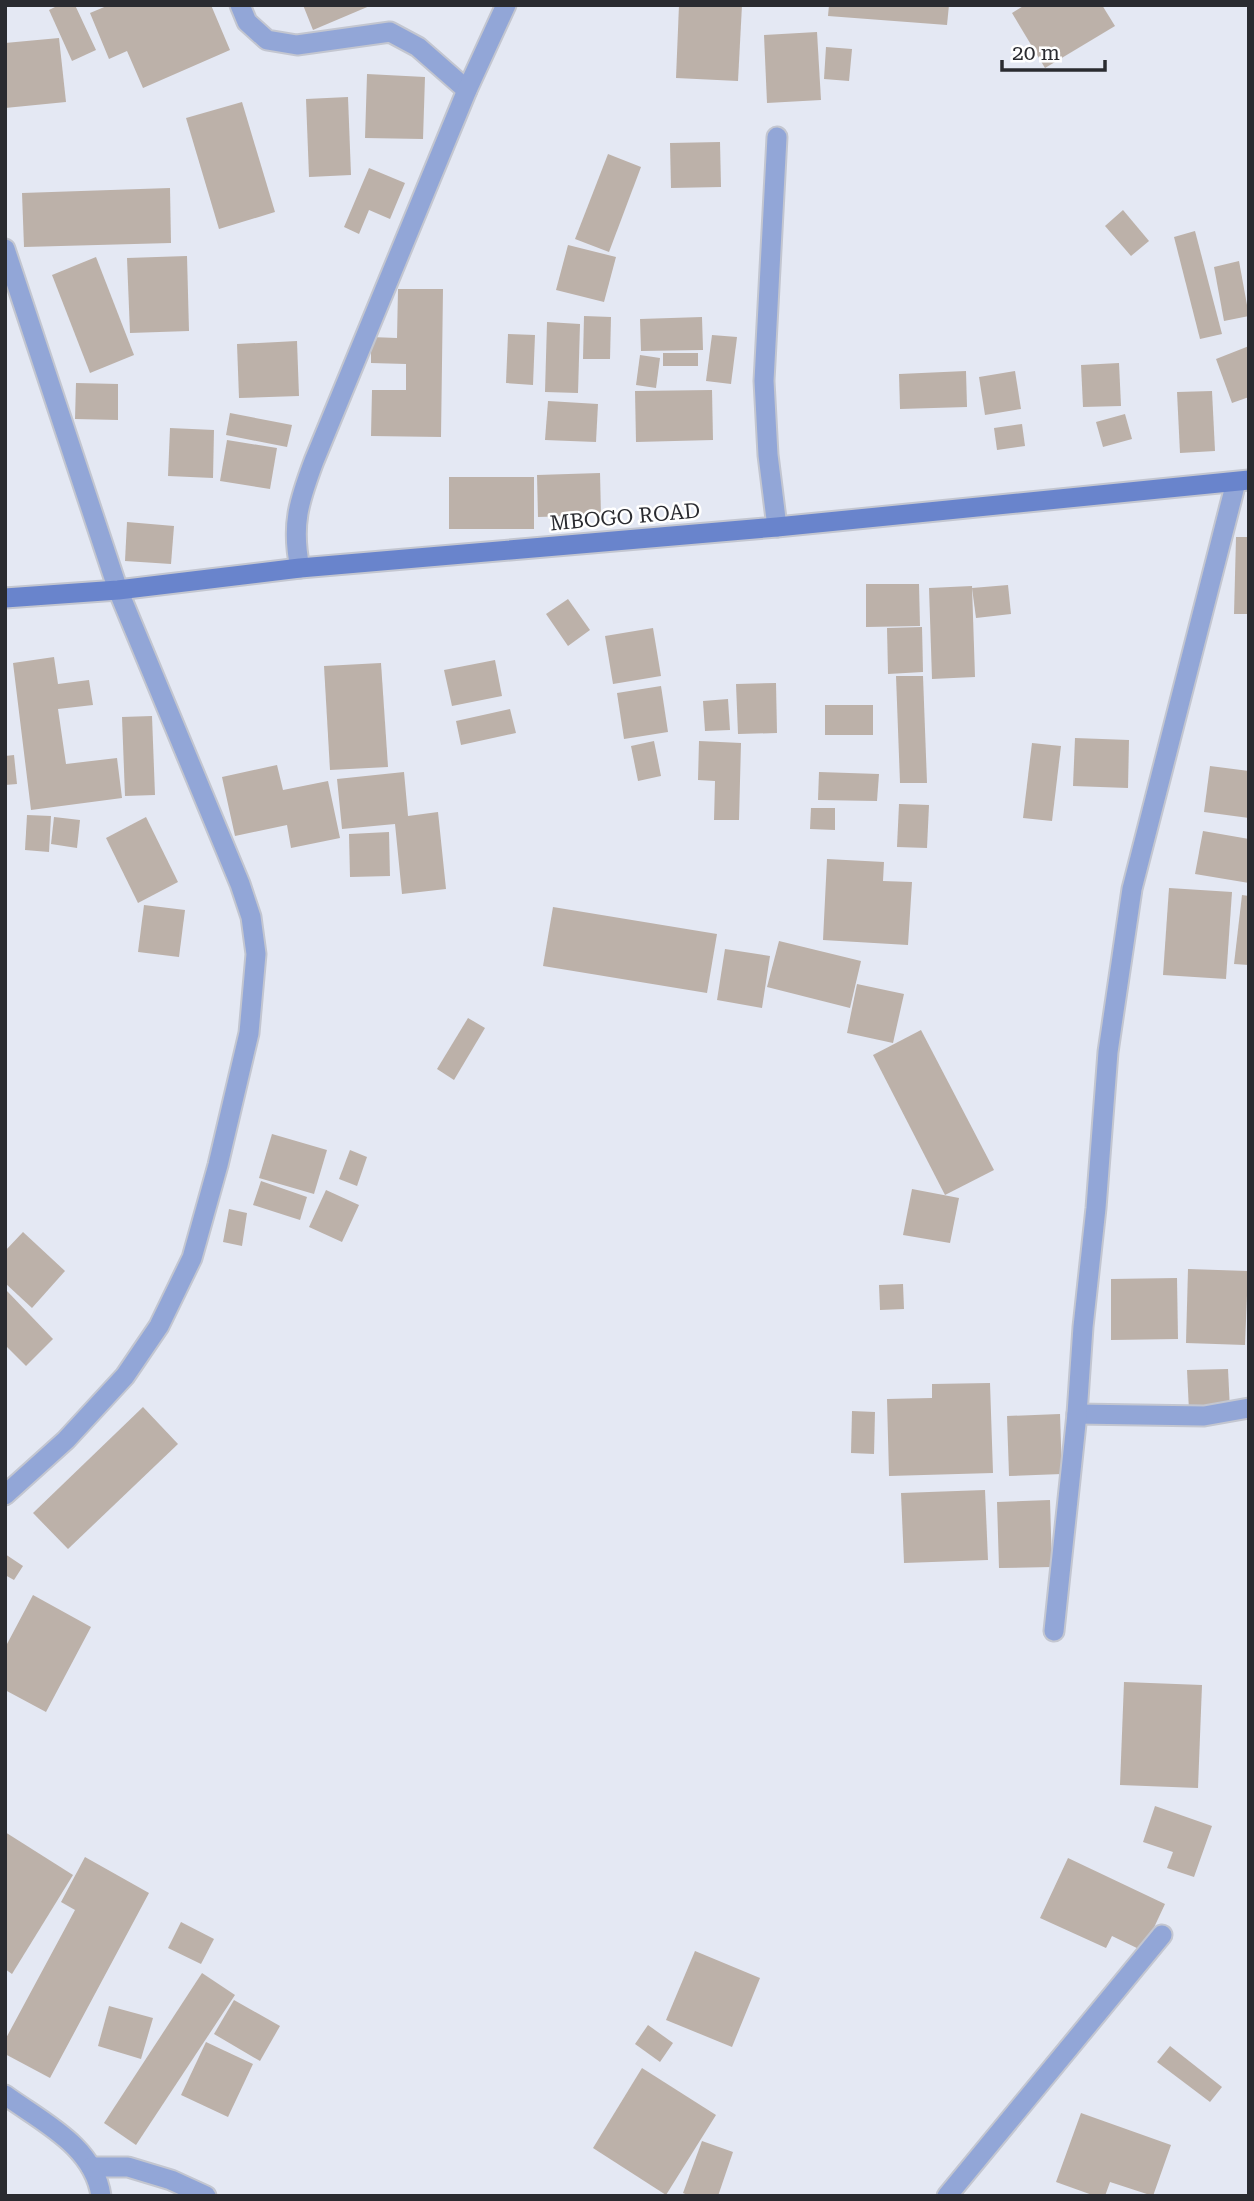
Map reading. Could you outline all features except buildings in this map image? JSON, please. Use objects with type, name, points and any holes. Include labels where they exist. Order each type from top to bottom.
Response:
[{"type":"main road","name":"MBOGO ROAD","points":[[5,598],[118,590],[300,568],[777,527],[1242,481]]},
{"type":"street","points":[[240,5],[247,22],[267,40],[297,44],[390,32],[418,47],[467,90]]},
{"type":"street","points":[[300,568],[295,520],[301,496],[467,90],[506,5]]},
{"type":"street","points":[[777,137],[764,381],[768,455],[777,527]]},
{"type":"street","points":[[5,249],[118,590],[240,884],[251,917],[256,954],[249,1033],[218,1165],[192,1258],[159,1326],[125,1376],[66,1440],[5,1495]]},
{"type":"street","points":[[1054,1630],[1077,1414],[1108,1052],[1132,889],[1242,481]]},
{"type":"street","points":[[1077,1414],[1204,1416],[1249,1408]]},
{"type":"street","points":[[947,2196],[1162,1935]]},
{"type":"street","points":[[5,2095],[78,2147],[91,2167],[101,2196]]},
{"type":"street","points":[[91,2167],[128,2168],[171,2180],[206,2196]]}]
